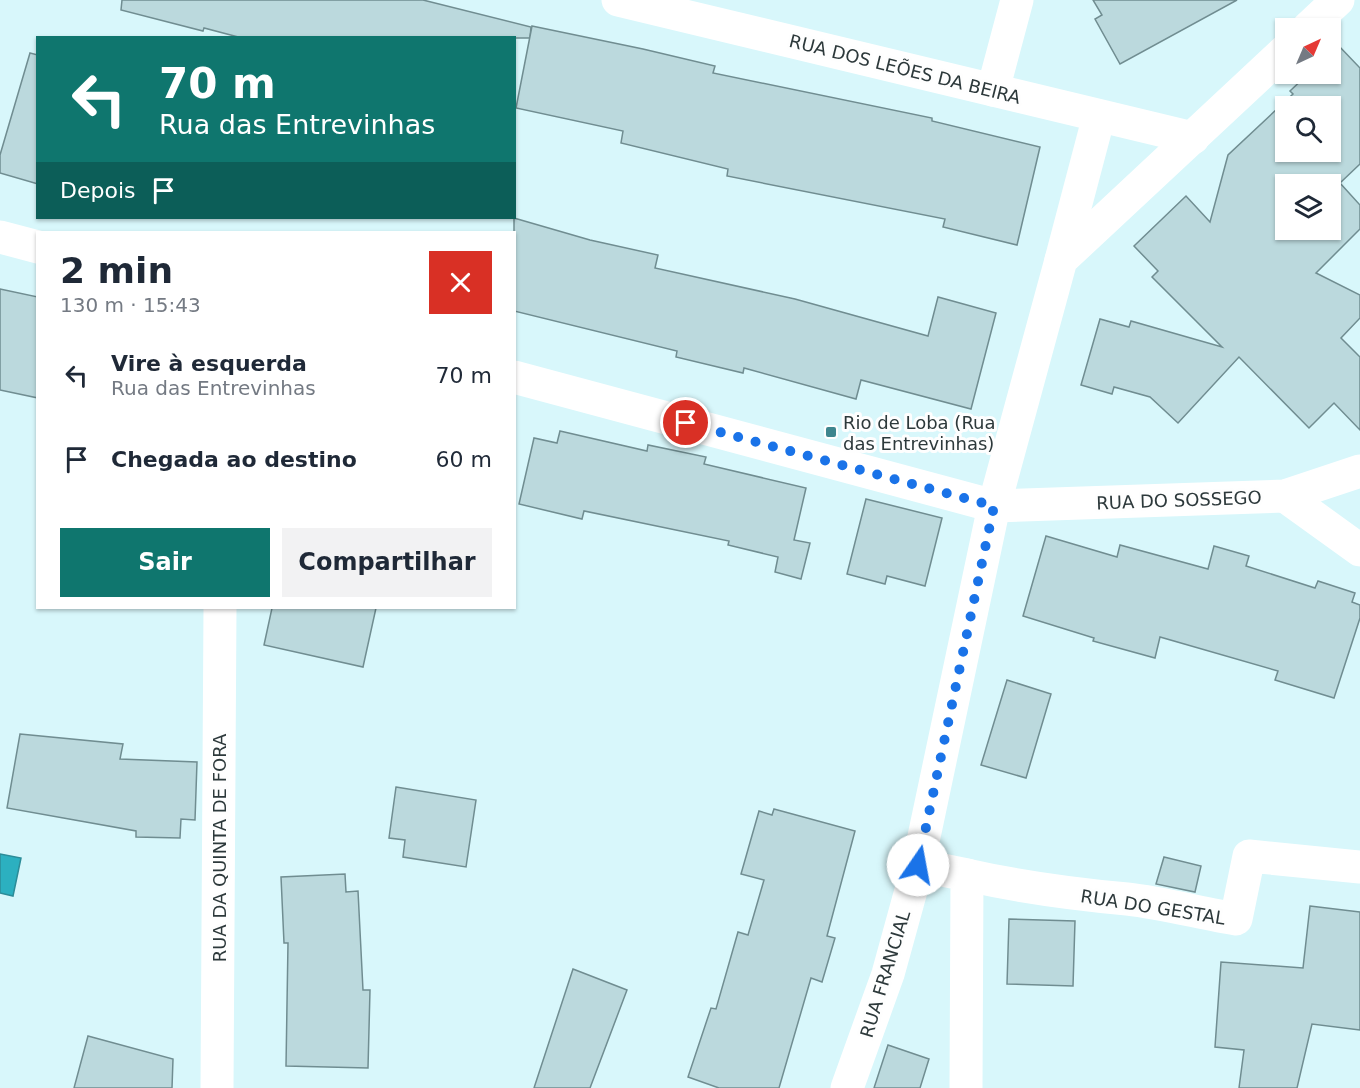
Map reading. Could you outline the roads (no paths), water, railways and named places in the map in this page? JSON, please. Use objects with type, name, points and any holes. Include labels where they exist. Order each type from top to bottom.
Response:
[{"type":"street","name":"RUA DOS LEÕES DA BEIRA","points":[[618,0],[1193,138]]},
{"type":"street","points":[[993,90],[1017,0]]},
{"type":"street","points":[[1319,18],[1338,0]]},
{"type":"street","points":[[1061,260],[1275,60]]},
{"type":"street","name":"RUA FRANCIAL","points":[[847,1088],[888,974],[918,865],[994,506],[1099,116]]},
{"type":"street","points":[[0,237],[36,247]]},
{"type":"street","name":"RUA DO SOSSEGO","points":[[516,378],[994,506],[1285,496],[1360,471]]},
{"type":"street","points":[[1285,496],[1360,550]]},
{"type":"street","name":"RUA DA QUINTA DE FORA","points":[[217,1088],[220,609]]},
{"type":"street","name":"RUA DO GESTAL","points":[[967,875],[1019,886],[1102,899],[1127,899],[1236,919],[1249,856],[1360,867]]},
{"type":"street","points":[[918,865],[967,875],[966,1088]]},
{"type":"water","points":[[0,854],[21,858],[13,896],[0,893]]},
{"type":"place","name":"Rio de Loba (Rua das Entrevinhas)","points":[[831,432]]}]
